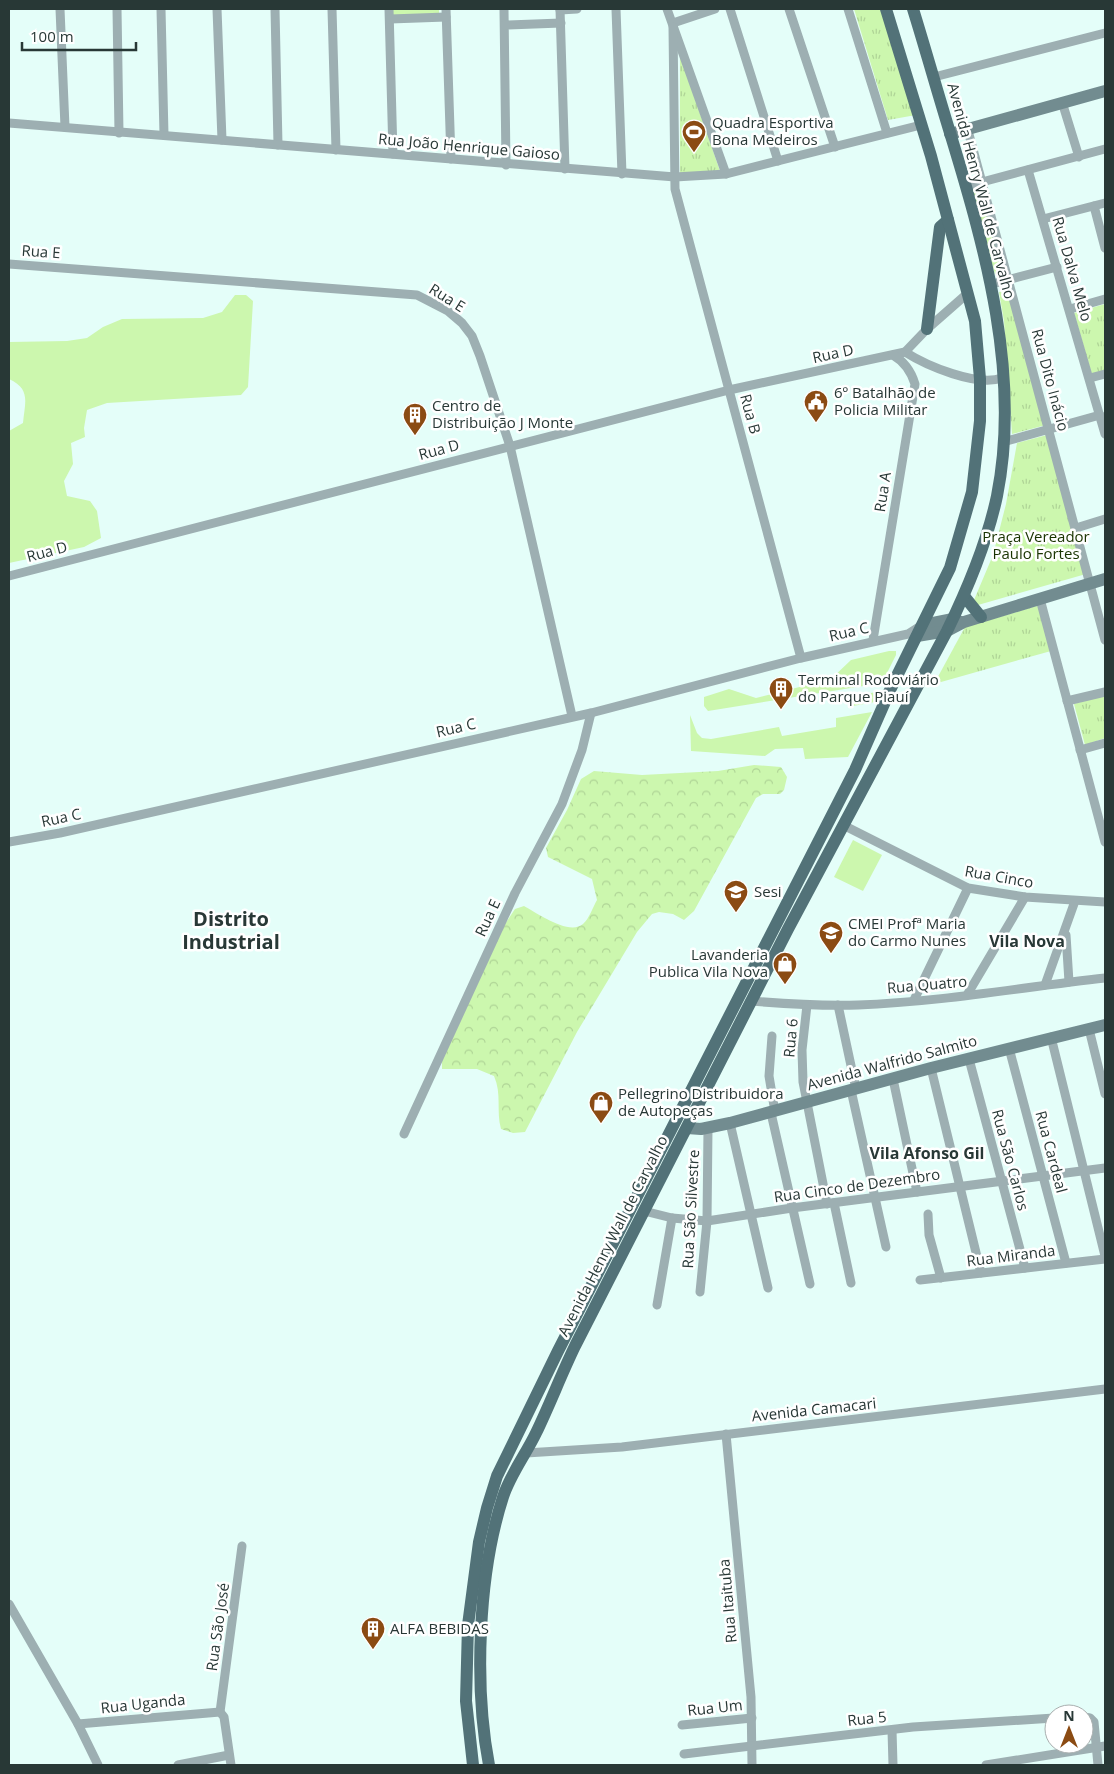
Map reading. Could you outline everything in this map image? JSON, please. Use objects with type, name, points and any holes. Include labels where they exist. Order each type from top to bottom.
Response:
[{"type":"main road","name":"Avenida Henry Wall de Carvalho","points":[[473,1765],[466,1701],[468,1625],[483,1522],[497,1476],[540,1388],[647,1191],[687,1128],[751,1001],[760,971],[855,770],[916,632],[950,568],[966,516],[975,475],[980,379],[975,322],[921,125],[886,9]]},
{"type":"main road","name":"Avenida Henry Wall de Carvalho","points":[[489,1765],[482,1705],[480,1656],[492,1549],[506,1490],[555,1394],[575,1346],[644,1211],[647,1191],[676,1118],[887,746],[947,631],[958,621],[964,596],[982,550],[997,496],[1003,442],[1002,378],[997,313],[992,284],[967,186],[913,9]]},
{"type":"main road","points":[[927,329],[940,227],[948,220]]},
{"type":"main road","points":[[964,596],[982,617]]},
{"type":"main road","points":[[884,704],[896,717],[887,746]]},
{"type":"main road","points":[[676,1118],[687,1128]]},
{"type":"main road","points":[[540,1388],[548,1388],[555,1394]]},
{"type":"main road","points":[[508,1451],[514,1458],[524,1457]]},
{"type":"main road","points":[[468,1625],[482,1625]]},
{"type":"street","points":[[60,9],[64,127]]},
{"type":"street","points":[[116,9],[119,132]]},
{"type":"street","points":[[161,9],[164,135]]},
{"type":"street","points":[[217,9],[222,140]]},
{"type":"street","points":[[275,9],[278,144]]},
{"type":"street","points":[[332,9],[336,150]]},
{"type":"street","points":[[389,9],[393,154]]},
{"type":"street","points":[[504,9],[506,25],[506,164]]},
{"type":"street","points":[[565,169],[562,23],[560,9],[577,9]]},
{"type":"street","points":[[616,9],[622,174]]},
{"type":"street","points":[[667,9],[726,174]]},
{"type":"street","points":[[673,25],[714,9]]},
{"type":"street","points":[[730,9],[778,161]]},
{"type":"street","points":[[789,9],[834,147]]},
{"type":"street","points":[[848,9],[887,133]]},
{"type":"street","points":[[390,19],[446,13],[451,159]]},
{"type":"street","points":[[506,25],[562,23]]},
{"type":"street","name":"Rua B","points":[[673,25],[675,177],[679,207],[801,658]]},
{"type":"street","points":[[934,77],[1105,33]]},
{"type":"street","points":[[950,134],[967,127],[1105,91]]},
{"type":"street","points":[[1062,102],[1079,157]]},
{"type":"street","name":"Rua João Henrique Gaioso","points":[[9,123],[675,177],[726,174],[921,125]]},
{"type":"street","name":"Rua Dito Inácio","points":[[967,127],[1105,638]]},
{"type":"street","points":[[967,186],[1105,149]]},
{"type":"street","name":"Rua Dalva Melo","points":[[1028,170],[1105,434]]},
{"type":"street","points":[[1043,219],[1105,204]]},
{"type":"street","points":[[1094,206],[1105,248]]},
{"type":"street","name":"Rua E","points":[[9,264],[417,295],[448,311],[472,336],[510,446],[572,716]]},
{"type":"street","points":[[992,284],[1057,267]]},
{"type":"street","points":[[968,294],[927,329],[905,352],[918,360],[948,372],[980,379],[1002,378]]},
{"type":"street","points":[[1070,310],[1105,299]]},
{"type":"street","name":"Rua D","points":[[9,576],[729,390],[905,352]]},
{"type":"street","name":"Rua A","points":[[873,640],[914,384],[912,374],[893,355]]},
{"type":"street","points":[[1090,378],[1105,374]]},
{"type":"street","points":[[1003,442],[1100,415]]},
{"type":"street","points":[[1076,528],[1105,519]]},
{"type":"street","points":[[916,632],[982,617],[1105,579]]},
{"type":"street","points":[[1040,599],[1105,842]]},
{"type":"street","points":[[916,632],[947,631]]},
{"type":"street","name":"Rua C","points":[[9,842],[60,833],[591,712],[873,640],[916,632]]},
{"type":"street","points":[[1067,701],[1105,692]]},
{"type":"street","name":"Rua E","points":[[404,1134],[515,893],[562,804],[582,750],[591,712]]},
{"type":"street","points":[[1080,750],[1105,743]]},
{"type":"street","name":"Rua Cinco","points":[[843,825],[968,888],[1025,897],[1105,902]]},
{"type":"street","points":[[914,1000],[968,888]]},
{"type":"street","points":[[967,995],[1025,897]]},
{"type":"street","points":[[1045,985],[1075,901]]},
{"type":"street","points":[[1066,930],[1068,982]]},
{"type":"street","name":"Rua Quatro","points":[[751,1001],[838,1005],[967,995],[1105,978]]},
{"type":"street","name":"Rua 6","points":[[807,1005],[802,1063],[807,1102],[852,1283]]},
{"type":"street","points":[[838,1005],[886,1247]]},
{"type":"street","name":"Avenida Walfrido Salmito","points":[[687,1128],[697,1130],[730,1123],[931,1068],[1105,1025]]},
{"type":"street","points":[[1089,1029],[1105,1094]]},
{"type":"street","points":[[772,1036],[769,1076],[773,1112],[792,1208],[810,1284]]},
{"type":"street","points":[[1051,1037],[1105,1257]]},
{"type":"street","name":"Rua Cardeal","points":[[1009,1048],[1066,1263]]},
{"type":"street","name":"Rua São Carlos","points":[[969,1059],[1000,1181],[1026,1268]]},
{"type":"street","points":[[931,1068],[982,1273]]},
{"type":"street","points":[[892,1079],[916,1192]]},
{"type":"street","points":[[730,1123],[768,1288]]},
{"type":"street","name":"Rua São Silvestre","points":[[700,1292],[707,1221],[708,1128]]},
{"type":"street","name":"Rua Cinco de Dezembro","points":[[644,1211],[672,1218],[707,1221],[792,1208],[1105,1168]]},
{"type":"street","points":[[928,1214],[929,1235],[940,1278]]},
{"type":"street","points":[[657,1305],[672,1218]]},
{"type":"street","name":"Rua Miranda","points":[[920,1280],[1105,1257]]},
{"type":"street","name":"Avenida Camacari","points":[[524,1457],[622,1447],[1105,1388]]},
{"type":"street","name":"Rua Itaituba","points":[[726,1434],[752,1718],[752,1765]]},
{"type":"street","name":"Rua São José","points":[[215,1712],[242,1546]]},
{"type":"street","points":[[9,1604],[78,1724],[98,1765]]},
{"type":"street","points":[[215,1712],[224,1717],[230,1765]]},
{"type":"street","name":"Rua Uganda","points":[[78,1724],[215,1712]]},
{"type":"street","name":"Rua Um","points":[[682,1725],[752,1718]]},
{"type":"street","name":"Rua 5","points":[[684,1754],[892,1730],[1044,1719]]},
{"type":"street","points":[[1094,1724],[1098,1765]]},
{"type":"street","points":[[892,1730],[893,1765]]},
{"type":"street","points":[[986,1765],[1105,1746]]},
{"type":"street","points":[[178,1765],[229,1755]]},
{"type":"green space","points":[[392,9],[439,9],[439,16],[392,17]]},
{"type":"green space","points":[[854,9],[882,9],[916,115],[888,120]]},
{"type":"green space","points":[[680,56],[720,171],[680,175]]},
{"type":"green space","points":[[982,186],[1005,273],[995,274],[971,189]]},
{"type":"green space","points":[[1008,289],[1046,425],[1012,434],[1004,321],[999,292]]},
{"type":"green space","points":[[235,295],[246,295],[253,301],[248,387],[241,395],[107,403],[87,410],[84,428],[85,437],[71,443],[73,464],[64,481],[67,496],[90,501],[97,511],[101,538],[84,547],[9,563],[9,431],[23,423],[25,397],[21,387],[9,379],[9,342],[67,341],[87,338],[103,327],[122,319],[203,318],[222,312]]},
{"type":"green space","points":[[1105,304],[1105,372],[1092,375],[1074,313]]},
{"type":"green space","name":"Praça Vereador Paulo Fortes","points":[[1047,435],[1086,574],[978,605],[974,600],[993,555],[1006,504],[1017,443]]},
{"type":"green space","points":[[1040,605],[1051,651],[934,684],[965,627]]},
{"type":"green space","points":[[896,651],[896,655],[882,683],[708,711],[704,706],[704,697],[729,689],[756,698],[831,679],[851,660]]},
{"type":"green space","points":[[881,691],[875,702],[853,706],[851,697]]},
{"type":"green space","points":[[1105,695],[1105,738],[1085,745],[1074,704]]},
{"type":"green space","points":[[872,712],[848,757],[805,759],[803,748],[775,749],[765,756],[691,751],[690,715],[697,733],[702,738],[711,739],[779,727],[782,736],[836,727],[836,718]]},
{"type":"green space","points":[[754,765],[781,767],[787,777],[784,790],[780,794],[763,794],[756,798],[694,911],[684,920],[673,914],[659,912],[652,914],[637,932],[577,1032],[525,1132],[513,1133],[501,1129],[498,1089],[494,1076],[477,1069],[442,1069],[442,1061],[505,924],[515,909],[524,906],[553,922],[570,927],[577,927],[583,924],[591,913],[597,900],[592,879],[548,857],[546,848],[567,810],[581,779],[594,771],[642,775],[718,771]]},
{"type":"green space","points":[[853,840],[882,855],[863,891],[834,877]]},
{"type":"place","name":"Quadra Esportiva Bona Medeiros","points":[[694,153]]},
{"type":"place","name":"6º Batalhão de Policia Militar","points":[[816,423]]},
{"type":"place","name":"Centro de Distribuição J Monte","points":[[415,436]]},
{"type":"place","name":"Terminal Rodoviário do Parque Piauí","points":[[781,710]]},
{"type":"place","name":"Sesi","points":[[736,913]]},
{"type":"place","name":"CMEI Profª Maria do Carmo Nunes","points":[[831,954]]},
{"type":"place","name":"Lavanderia Publica Vila Nova","points":[[785,985]]},
{"type":"place","name":"Pellegrino Distribuidora de Autopeças","points":[[601,1124]]},
{"type":"place","name":"ALFA BEBIDAS","points":[[373,1650]]},
{"type":"district","name":"Distrito Industrial","points":[[231,930]]},
{"type":"district","name":"Vila Nova","points":[[1027,941]]},
{"type":"district","name":"Vila Afonso Gil","points":[[927,1153]]}]
